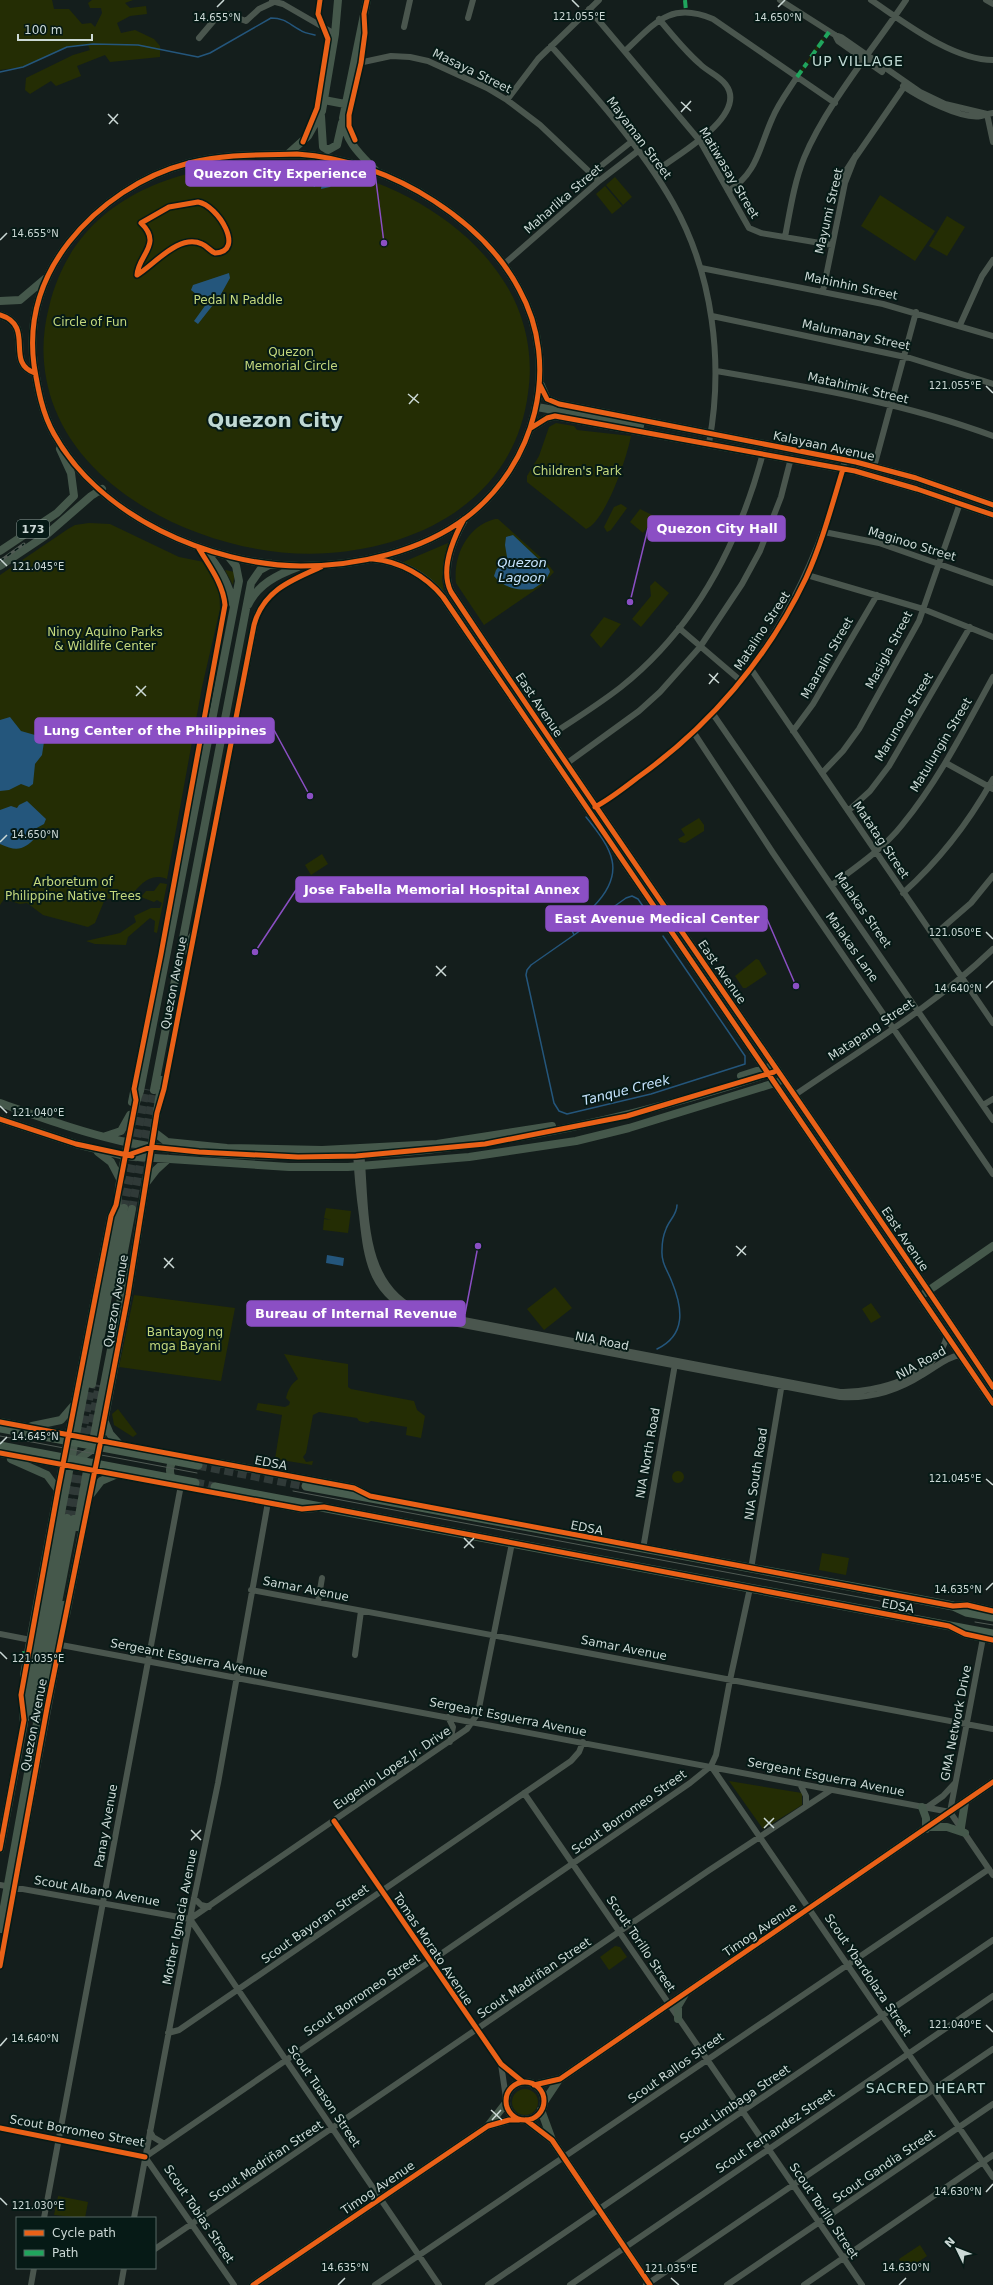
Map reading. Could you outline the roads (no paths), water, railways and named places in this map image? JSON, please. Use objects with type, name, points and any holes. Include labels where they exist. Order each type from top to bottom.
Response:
[{"type":"highway","points":[[0,1428],[199,1462]]},
{"type":"highway","points":[[1,1451],[194,1485]]},
{"type":"highway","name":"EDSA","points":[[306,1486],[370,1496],[643,1549],[953,1606],[966,1612],[993,1617]]},
{"type":"highway","name":"EDSA","points":[[215,1489],[324,1507],[993,1634]]},
{"type":"main road","points":[[338,0],[335,34],[322,111],[321,140],[323,147],[328,150],[337,145],[367,0]]},
{"type":"main road","points":[[324,100],[345,104]]},
{"type":"main road","points":[[288,154],[308,136],[322,111]]},
{"type":"main road","points":[[343,118],[344,128],[349,140],[356,150],[379,174]]},
{"type":"main road","points":[[288,154],[306,155],[339,160],[379,174],[417,191],[451,213],[483,241],[503,265],[519,288],[531,316],[538,349],[539,381],[537,407],[531,428],[519,457],[504,480],[486,501],[464,519],[418,544],[369,559],[325,565],[300,566],[272,564],[228,556],[202,548],[146,522],[102,489],[77,466],[57,438],[42,406],[32,352],[33,324],[39,297],[48,276],[63,250],[88,221],[115,198],[147,179],[176,167],[203,160],[231,156],[288,154]]},
{"type":"main road","points":[[0,301],[20,300],[48,276]]},
{"type":"main road","points":[[0,315],[8,318],[16,326],[19,332],[21,363],[28,371],[35,373]]},
{"type":"main road","name":"Kalayaan Avenue","points":[[539,381],[547,400],[559,404],[684,428],[692,435],[709,443],[843,468],[960,503],[993,515]]},
{"type":"main road","name":"Kalayaan Avenue","points":[[537,407],[555,413],[683,434],[711,434],[845,460],[916,478],[993,505]]},
{"type":"main road","points":[[531,428],[555,413]]},
{"type":"main road","name":"Kalayaan Avenue","points":[[555,413],[692,435]]},
{"type":"main road","name":"173","points":[[0,551],[65,506],[74,496],[71,473],[57,438]]},
{"type":"main road","name":"173","points":[[0,566],[44,536],[91,496],[102,489]]},
{"type":"main road","name":"East Avenue","points":[[464,519],[454,539],[449,559],[447,579],[450,589],[548,737],[570,762],[591,808],[774,1083],[993,1403]]},
{"type":"main road","points":[[38,526],[46,528],[44,536]]},
{"type":"main road","name":"Quezon Avenue","points":[[202,548],[219,568],[225,579],[233,608]]},
{"type":"main road","points":[[228,556],[236,566],[239,581],[246,579],[251,583]]},
{"type":"main road","name":"East Avenue","points":[[369,559],[385,561],[410,570],[426,579],[437,590],[795,1095],[993,1387]]},
{"type":"main road","name":"Quezon Avenue","points":[[170,941],[169,969],[150,1089],[181,957],[251,583],[260,570],[272,564]]},
{"type":"main road","name":"Quezon Avenue","points":[[244,615],[249,603],[264,584],[277,575],[300,566]]},
{"type":"main road","name":"Quezon Avenue","points":[[95,1384],[124,1208],[121,1182],[136,1100],[140,1091],[170,941],[239,581]]},
{"type":"main road","points":[[188,964],[181,957],[194,934]]},
{"type":"main road","name":"Quezon Avenue","points":[[136,1100],[134,1089],[159,966],[170,941]]},
{"type":"main road","name":"Quezon Avenue","points":[[97,1444],[104,1419],[129,1286],[141,1203],[152,1147],[181,969],[181,957]]},
{"type":"main road","points":[[154,1132],[165,1142],[227,1148],[358,1153],[437,1144],[566,1124],[630,1109],[776,1068]]},
{"type":"main road","points":[[0,1103],[57,1123],[128,1143],[199,1152],[289,1157],[486,1144],[567,1129],[666,1105],[766,1071]]},
{"type":"main road","points":[[0,1119],[92,1148],[126,1156],[289,1167],[359,1166],[469,1157],[530,1149],[589,1138],[669,1116],[784,1080]]},
{"type":"main road","points":[[98,1135],[113,1135],[123,1128],[128,1120],[134,1089]]},
{"type":"main road","points":[[666,1105],[669,1116]]},
{"type":"main road","points":[[53,1136],[57,1123]]},
{"type":"main road","points":[[92,1148],[111,1162],[121,1182]]},
{"type":"main road","points":[[144,1188],[156,1170],[168,1159]]},
{"type":"main road","name":"Quezon Avenue","points":[[97,1444],[137,1212],[141,1203]]},
{"type":"main road","name":"Quezon Avenue","points":[[72,1436],[75,1404],[111,1216],[124,1208]]},
{"type":"main road","name":"Quezon Avenue","points":[[0,1849],[24,1720],[24,1709],[66,1464],[117,1218],[124,1208]]},
{"type":"main road","points":[[921,1296],[993,1246]]},
{"type":"main road","points":[[25,1427],[61,1420],[75,1404]]},
{"type":"main road","points":[[104,1419],[110,1434],[121,1445]]},
{"type":"main road","points":[[0,1422],[72,1436],[97,1444],[162,1457],[176,1455]]},
{"type":"main road","points":[[66,1464],[97,1444],[121,1445],[176,1455],[199,1462]]},
{"type":"main road","points":[[1,1451],[91,1468],[115,1475],[178,1485],[194,1485]]},
{"type":"main road","points":[[1,1451],[47,1475],[58,1490]]},
{"type":"main road","points":[[176,1455],[170,1469],[170,1476],[178,1485]]},
{"type":"main road","name":"EDSA","points":[[220,1463],[354,1488],[370,1496]]},
{"type":"main road","name":"Quezon Avenue","points":[[24,1709],[21,1695],[58,1490],[66,1464]]},
{"type":"main road","name":"Quezon Avenue","points":[[58,1658],[88,1498],[91,1468]]},
{"type":"main road","name":"Quezon Avenue","points":[[37,1723],[41,1718],[91,1468]]},
{"type":"main road","points":[[88,1498],[99,1483],[115,1475]]},
{"type":"main road","name":"EDSA","points":[[215,1489],[302,1509],[324,1507]]},
{"type":"main road","name":"Quezon Avenue","points":[[0,1929],[11,1887],[37,1723],[36,1716],[70,1519],[28,1715],[24,1720]]},
{"type":"main road","name":"EDSA","points":[[953,1606],[967,1605],[993,1611]]},
{"type":"main road","name":"EDSA","points":[[949,1626],[966,1634],[993,1640]]},
{"type":"main road","points":[[50,1674],[58,1658]]},
{"type":"main road","points":[[47,1689],[47,1708]]},
{"type":"main road","name":"Timog Avenue","points":[[534,2085],[560,2079],[993,1782]]},
{"type":"main road","points":[[924,1807],[927,1828],[947,1827],[963,1830],[965,1802]]},
{"type":"main road","points":[[678,2019],[679,2005],[686,1992]]},
{"type":"main road","name":"Timog Avenue","points":[[543,2106],[560,2079]]},
{"type":"main road","points":[[552,2140],[510,2113],[506,2100],[513,2087],[524,2082],[534,2085],[542,2093],[543,2106],[552,2140],[649,2284]]},
{"type":"main road","name":"Timog Avenue","points":[[488,2126],[506,2100]]},
{"type":"main road","points":[[523,2120],[535,2117],[543,2106]]},
{"type":"main road","name":"Timog Avenue","points":[[254,2285],[488,2126],[504,2121],[523,2120]]},
{"type":"street","points":[[404,27],[410,0]]},
{"type":"street","points":[[468,18],[473,0]]},
{"type":"street","points":[[507,100],[551,46],[599,0]]},
{"type":"street","points":[[780,0],[835,36],[841,37],[904,87],[944,108],[980,116],[990,114]]},
{"type":"street","points":[[871,0],[948,48],[973,57],[993,60]]},
{"type":"street","points":[[785,237],[801,166],[814,138],[835,103],[906,0]]},
{"type":"street","points":[[986,0],[993,4]]},
{"type":"street","points":[[199,38],[216,18],[227,14],[246,20],[272,1],[280,2],[335,34]]},
{"type":"street","name":"Matiwasay Street","points":[[588,9],[700,141],[749,228],[761,234],[832,245]]},
{"type":"street","points":[[625,51],[659,19],[676,12],[698,12],[713,19],[835,103]]},
{"type":"street","points":[[654,172],[700,141],[724,115],[730,99],[730,92],[721,80],[690,55],[659,19]]},
{"type":"street","name":"Mayaman Street","points":[[551,46],[654,172],[684,224],[701,268],[712,316],[716,371],[709,443]]},
{"type":"street","name":"Masaya Street","points":[[354,64],[396,56],[420,58],[487,88],[507,100],[550,133],[599,181]]},
{"type":"street","points":[[867,58],[906,84],[935,99],[990,114]]},
{"type":"street","points":[[728,192],[743,181],[752,168],[778,106],[797,77]]},
{"type":"street","name":"Mayumi Street","points":[[823,291],[845,182],[850,166],[853,161],[856,155],[840,180],[852,162],[857,156],[904,87]]},
{"type":"street","points":[[990,114],[993,142]]},
{"type":"street","name":"Maharlika Street","points":[[592,173],[631,142]]},
{"type":"street","name":"Maharlika Street","points":[[503,265],[599,181],[638,151]]},
{"type":"street","points":[[960,325],[982,276],[993,260]]},
{"type":"street","name":"Mahinhin Street","points":[[701,268],[823,291],[916,312],[993,336]]},
{"type":"street","points":[[874,467],[916,312]]},
{"type":"street","name":"Malumanay Street","points":[[712,316],[904,356],[993,384]]},
{"type":"street","name":"Matahimik Street","points":[[716,371],[836,393],[964,425],[993,436]]},
{"type":"street","points":[[548,737],[620,688],[652,659],[679,628],[708,589],[734,539],[763,453]]},
{"type":"street","points":[[570,762],[639,711],[665,686],[700,647],[742,584],[760,551],[781,497],[791,458]]},
{"type":"street","name":"Matalino Street","points":[[591,808],[660,762],[694,733],[713,714],[751,669],[789,610],[807,575],[824,532],[845,460]]},
{"type":"street","name":"Masigla Street","points":[[822,774],[843,751],[858,729],[919,621],[960,503]]},
{"type":"street","name":"Maginoo Street","points":[[824,532],[879,543],[993,583]]},
{"type":"street","name":"Quezon Avenue","points":[[157,1113],[164,1089],[257,614],[261,606],[280,586],[325,565]]},
{"type":"street","points":[[807,575],[923,609],[993,637]]},
{"type":"street","name":"Maaralin Street","points":[[793,731],[813,704],[877,595]]},
{"type":"street","name":"Marunong Street","points":[[848,811],[870,791],[889,766],[970,627]]},
{"type":"street","points":[[679,628],[741,681]]},
{"type":"street","name":"Matatag Street","points":[[751,669],[993,1023]]},
{"type":"street","name":"Matulungin Street","points":[[832,885],[875,852],[901,826],[946,763],[993,677]]},
{"type":"street","name":"Malakas Street","points":[[713,714],[919,1010],[993,1120]]},
{"type":"street","name":"Malakas Lane","points":[[694,733],[773,853],[894,1027],[993,1174]]},
{"type":"street","points":[[946,763],[991,788]]},
{"type":"street","points":[[903,893],[944,852],[967,823],[991,788],[993,779]]},
{"type":"street","points":[[933,936],[971,903],[993,876]]},
{"type":"street","name":"Matapang Street","points":[[795,1095],[919,1010],[963,977],[993,948]]},
{"type":"street","points":[[983,1105],[993,1099]]},
{"type":"street","name":"NIA Road","points":[[358,1153],[370,1248],[374,1265],[389,1289],[411,1307],[422,1312],[444,1318],[782,1384],[840,1397],[866,1397],[906,1386],[947,1359],[960,1355]]},
{"type":"street","name":"NIA Road","points":[[782,1384],[840,1392],[866,1391],[885,1386],[900,1381],[934,1360],[945,1344],[947,1334]]},
{"type":"street","name":"NIA North Road","points":[[643,1549],[675,1363]]},
{"type":"street","name":"NIA South Road","points":[[751,1569],[782,1384]]},
{"type":"street","name":"Panay Avenue","points":[[44,2217],[148,1661],[178,1485]]},
{"type":"street","name":"Mother Ignacia Avenue","points":[[134,2217],[194,1898],[218,1784],[235,1678],[268,1502]]},
{"type":"street","name":"Eugenio Lopez Jr. Drive","points":[[190,1919],[450,1742],[467,1729],[473,1722],[478,1713],[512,1543]]},
{"type":"street","points":[[318,1602],[322,1578]]},
{"type":"street","points":[[711,1766],[716,1754],[750,1588]]},
{"type":"street","name":"Samar Avenue","points":[[251,1590],[993,1729]]},
{"type":"street","points":[[355,1656],[361,1610]]},
{"type":"street","points":[[0,1634],[31,1640]]},
{"type":"street","name":"GMA Network Drive","points":[[950,1812],[983,1638]]},
{"type":"street","name":"Sergeant Esguerra Avenue","points":[[61,1645],[950,1812]]},
{"type":"street","name":"Quezon Avenue","points":[[0,1966],[11,1887],[58,1658]]},
{"type":"street","points":[[448,1717],[453,1727],[450,1742]]},
{"type":"street","name":"Scout Bayoran Street","points":[[168,2033],[179,2030],[571,1761],[580,1752],[583,1742]]},
{"type":"street","name":"Scout Ybardolaza Street","points":[[711,1766],[810,1908],[993,2177]]},
{"type":"street","name":"Scout Borromeo Street","points":[[0,2128],[145,2157],[573,1863],[711,1766]]},
{"type":"street","points":[[924,1807],[943,1796],[956,1782]]},
{"type":"street","points":[[800,1784],[806,1796],[806,1806]]},
{"type":"street","name":"Scout Madriñan Street","points":[[156,2248],[760,1837],[832,1790]]},
{"type":"street","name":"Scout Torillo Street","points":[[524,1793],[862,2285]]},
{"type":"street","points":[[950,1812],[992,1872]]},
{"type":"street","name":"Tomas Morato Avenue","points":[[334,1821],[476,2030],[501,2064],[524,2082]]},
{"type":"street","name":"Scout Rallos Street","points":[[375,2285],[848,1964],[992,1872]]},
{"type":"street","name":"Scout Albano Avenue","points":[[11,1887],[190,1919]]},
{"type":"street","points":[[194,1898],[201,1905],[209,1907]]},
{"type":"street","name":"Scout Tuason Street","points":[[190,1919],[439,2285]]},
{"type":"street","name":"Scout Limbaga Street","points":[[488,2285],[598,2209],[743,2113],[993,1940]]},
{"type":"street","name":"Scout Fernandez Street","points":[[570,2285],[768,2148],[993,1996]]},
{"type":"street","points":[[649,2284],[993,2049]]},
{"type":"street","name":"Tomas Morato Avenue","points":[[501,2064],[506,2100]]},
{"type":"street","name":"Scout Gandia Street","points":[[727,2285],[993,2104]]},
{"type":"street","points":[[150,2131],[153,2137],[163,2144]]},
{"type":"street","points":[[804,2285],[993,2155]]},
{"type":"street","name":"Scout Tobias Street","points":[[145,2157],[234,2285]]},
{"type":"street","points":[[31,2285],[34,2269]]},
{"type":"street","points":[[121,2285],[124,2269]]},
{"type":"water","points":[[322,172],[328,178],[336,180],[330,187],[321,189],[322,173],[318,175],[315,187],[308,182],[305,174],[313,176]]},
{"type":"water","name":"Pedal N Paddle","points":[[229,273],[230,278],[220,296],[198,324],[194,321],[207,303],[191,290],[193,285]]},
{"type":"water","name":"Quezon Lagoon","points":[[513,535],[549,569],[550,572],[545,581],[533,589],[523,590],[512,588],[502,583],[494,576],[496,570],[507,557],[505,545],[506,537]]},
{"type":"water","points":[[10,717],[21,731],[35,735],[44,742],[42,755],[35,764],[33,784],[29,787],[21,784],[9,790],[0,791],[0,720]]},
{"type":"water","points":[[27,801],[46,819],[44,824],[33,830],[36,837],[28,845],[16,849],[0,844],[0,810],[11,806],[17,808],[19,805]]},
{"type":"water","points":[[327,1255],[344,1258],[343,1266],[326,1263]]},
{"type":"waterway","points":[[0,72],[23,67],[67,47],[93,44],[138,45],[198,57],[210,53],[271,18],[283,20],[303,32],[315,35]]},
{"type":"waterway","name":"Tanque Creek","points":[[586,817],[609,850],[613,871],[610,882],[604,894],[594,906],[570,926],[574,935],[626,898],[632,896],[638,899],[649,915]]},
{"type":"waterway","name":"Tanque Creek","points":[[574,935],[531,965],[527,970],[526,975],[554,1103],[559,1111],[567,1114],[651,1094],[745,1064],[745,1056],[663,936]]},
{"type":"waterway","name":"Tanque Creek","points":[[657,1349],[673,1336],[680,1320],[680,1311],[676,1292],[662,1255],[664,1234],[676,1212],[677,1205]]},
{"type":"tunnel","points":[[124,1208],[146,1089]]},
{"type":"tunnel","points":[[132,1209],[154,1090]]},
{"type":"tunnel","points":[[67,1518],[92,1384]]},
{"type":"tunnel","points":[[87,1446],[99,1385]]},
{"type":"tunnel","points":[[95,1466],[99,1448]]},
{"type":"tunnel","points":[[199,1460],[219,1463]]},
{"type":"tunnel","points":[[74,1519],[84,1461]]},
{"type":"tunnel","points":[[198,1465],[306,1486]]},
{"type":"tunnel","points":[[195,1483],[215,1487]]},
{"type":"tunnel","points":[[194,1488],[214,1492]]},
{"type":"tram line","points":[[0,1436],[197,1473]]},
{"type":"tram line","points":[[293,1491],[880,1601]]},
{"type":"tram line","points":[[975,1622],[993,1625]]},
{"type":"railway","points":[[0,561],[24,544]]},
{"type":"place","name":"Quezon City Experience","points":[[384,243]]},
{"type":"place","name":"Quezon City Hall","points":[[630,602]]},
{"type":"place","name":"Lung Center of the Philippines","points":[[310,796]]},
{"type":"place","name":"Jose Fabella Memorial Hospital Annex","points":[[255,952]]},
{"type":"place","name":"East Avenue Medical Center","points":[[796,986]]},
{"type":"place","name":"Bureau of Internal Revenue","points":[[478,1246]]},
{"type":"district","name":"UP VILLAGE","points":[[858,61]]},
{"type":"district","name":"Quezon City","points":[[275,420]]},
{"type":"district","name":"SACRED HEART","points":[[926,2088]]},
{"type":"park label","name":"Circle of Fun","points":[[90,322]]},
{"type":"park label","name":"Quezon Memorial Circle","points":[[291,359]]},
{"type":"park label","name":"Children's Park","points":[[577,471]]},
{"type":"park label","name":"Ninoy Aquino Parks & Wildlife Center","points":[[105,639]]},
{"type":"park label","name":"Arboretum of Philippine Native Trees","points":[[73,889]]},
{"type":"park label","name":"Bantayog ng mga Bayani","points":[[185,1339]]}]
